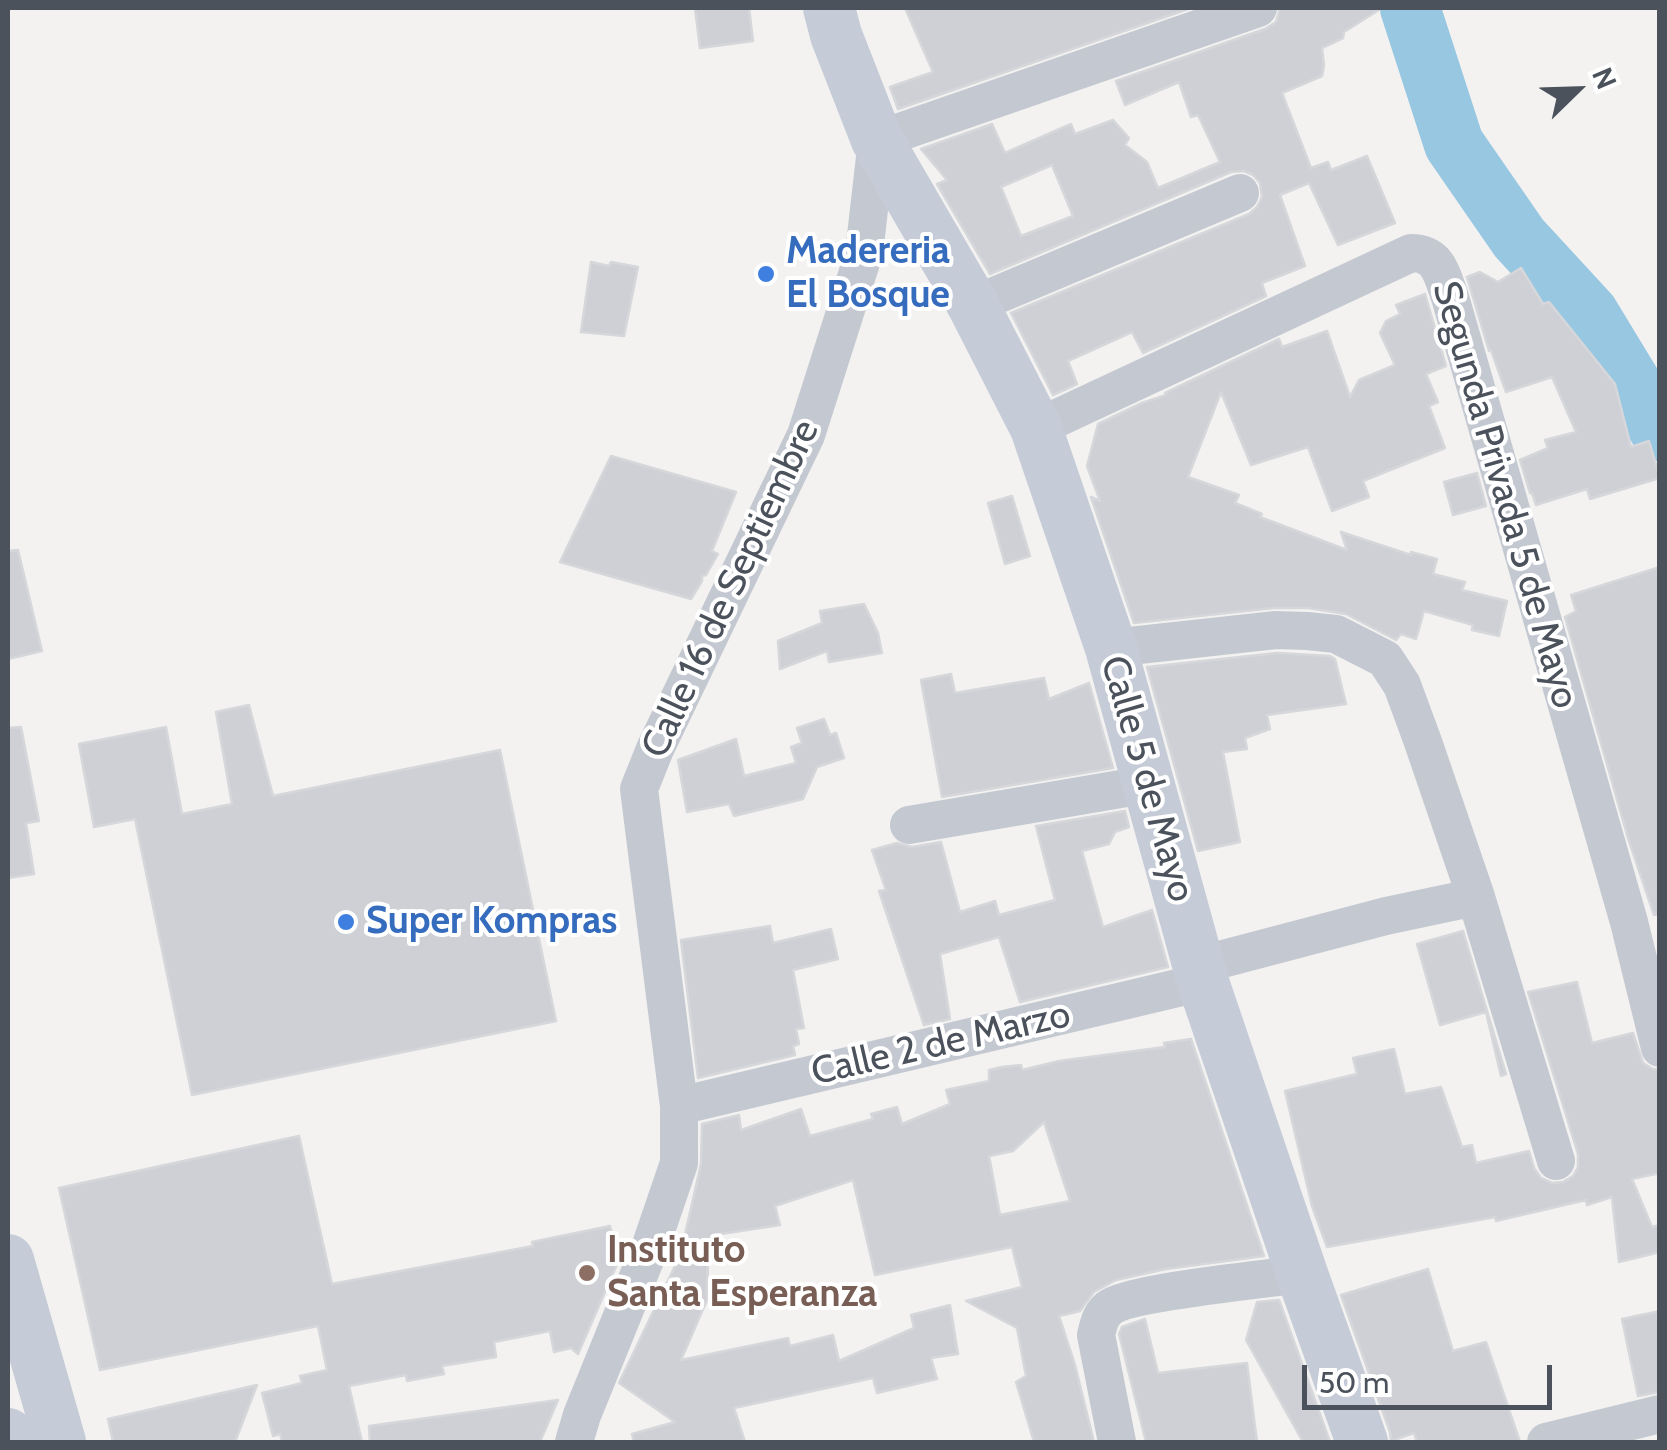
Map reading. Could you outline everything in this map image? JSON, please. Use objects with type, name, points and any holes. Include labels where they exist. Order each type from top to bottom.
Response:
[{"type":"street","name":"Calle 5 de Mayo","points":[[830,8],[836,35],[877,140],[973,305],[1036,428],[1111,648],[1202,974],[1362,1442]]},
{"type":"street","points":[[877,140],[1258,8]]},
{"type":"street","name":"Calle 16 de Septiembre","points":[[574,1442],[679,1163],[678,1106],[639,789],[806,436],[864,252],[877,140]]},
{"type":"street","points":[[973,305],[1240,192]]},
{"type":"street","name":"Segunda Privada 5 de Mayo","points":[[1036,428],[1411,253],[1436,262],[1644,918],[1660,1048]]},
{"type":"street","points":[[1111,648],[1307,630],[1336,634],[1384,659],[1402,685],[1476,898],[1556,1161]]},
{"type":"street","points":[[909,825],[1150,784]]},
{"type":"street","name":"Calle 2 de Marzo","points":[[678,1106],[1202,974],[1386,916],[1476,898]]},
{"type":"street","points":[[8,1260],[60,1442]]},
{"type":"street","points":[[1117,1442],[1096,1335],[1099,1319],[1111,1306],[1147,1296],[1302,1274]]},
{"type":"street","points":[[1546,1442],[1660,1414]]},
{"type":"street","points":[[8,1434],[10,1442]]},
{"type":"building","points":[[695,8],[749,8],[753,41],[700,48]]},
{"type":"building","points":[[905,8],[1191,8],[898,109],[890,87],[933,72]]},
{"type":"building","points":[[1280,8],[1382,8],[1344,32],[1343,38],[1322,48],[1322,76],[1282,93],[1311,168],[1328,162],[1331,170],[1367,156],[1395,223],[1338,245],[1309,183],[1280,195],[1305,266],[1262,283],[1266,296],[1143,353],[1132,332],[1068,361],[1077,384],[1053,395],[1011,313],[1249,214],[1262,197],[1260,183],[1244,171],[1231,172],[990,274],[937,184],[947,180],[921,149],[992,124],[1005,153],[1071,124],[1075,134],[1113,120],[1129,138],[1125,145],[1147,162],[1158,188],[1220,162],[1198,115],[1191,117],[1179,82],[1125,105],[1116,81],[1276,22]],"holes":[[[1052,165],[1073,216],[1021,236],[1001,187]]]},
{"type":"building","points":[[591,262],[638,267],[624,336],[581,332]]},
{"type":"building","points":[[1521,268],[1543,304],[1549,302],[1615,384],[1631,447],[1649,441],[1660,478],[1590,499],[1587,489],[1536,505],[1520,460],[1548,448],[1545,440],[1576,432],[1552,377],[1506,392],[1467,277],[1480,272],[1498,282]]},
{"type":"building","points":[[1425,294],[1446,366],[1426,374],[1438,402],[1429,406],[1445,448],[1363,481],[1369,497],[1332,511],[1308,447],[1251,465],[1221,392],[1188,477],[1239,495],[1235,503],[1262,514],[1260,517],[1347,550],[1341,532],[1411,555],[1437,559],[1433,574],[1465,582],[1462,590],[1507,601],[1499,636],[1424,611],[1416,639],[1401,634],[1396,640],[1346,614],[1308,608],[1134,623],[1091,497],[1100,501],[1087,466],[1098,424],[1279,339],[1282,347],[1327,331],[1350,397],[1359,380],[1395,365],[1380,333],[1386,321],[1400,314],[1396,305]]},
{"type":"building","points":[[611,456],[736,492],[712,551],[718,554],[691,599],[560,562]]},
{"type":"building","points":[[1477,473],[1486,506],[1453,515],[1444,482]]},
{"type":"building","points":[[1012,496],[1030,556],[1005,564],[988,503]]},
{"type":"building","points":[[18,550],[42,651],[8,659],[8,551]]},
{"type":"building","points":[[1660,567],[1660,914],[1654,915],[1565,617],[1576,611],[1571,595]]},
{"type":"building","points":[[864,604],[878,633],[882,653],[829,662],[827,651],[780,669],[778,641],[822,623],[820,611]]},
{"type":"building","points":[[1277,653],[1335,659],[1346,704],[1267,715],[1270,729],[1245,738],[1247,749],[1223,752],[1240,842],[1198,851],[1147,667]]},
{"type":"building","points":[[951,674],[955,693],[1044,678],[1049,699],[1089,683],[1113,768],[942,797],[921,680]]},
{"type":"building","name":"Super Kompras","points":[[249,705],[273,796],[500,750],[556,1021],[192,1095],[135,819],[94,827],[79,744],[166,727],[182,814],[232,804],[216,712]]},
{"type":"building","points":[[824,719],[830,735],[836,733],[844,758],[817,767],[803,799],[734,816],[729,804],[687,812],[678,760],[736,739],[744,776],[796,763],[791,747],[802,743],[797,728]]},
{"type":"building","points":[[21,727],[39,821],[26,823],[34,874],[8,878],[8,728]]},
{"type":"building","points":[[1125,811],[1129,827],[1115,832],[1109,844],[1082,851],[1103,927],[1152,910],[1168,967],[1020,1002],[999,937],[940,954],[950,1019],[924,1025],[879,891],[886,890],[872,850],[897,843],[912,847],[941,842],[960,912],[995,901],[999,915],[1055,900],[1036,826]]},
{"type":"building","points":[[770,926],[773,943],[831,929],[838,959],[793,970],[804,1028],[796,1029],[799,1044],[793,1046],[795,1055],[698,1078],[681,940]]},
{"type":"building","points":[[1463,931],[1506,1074],[1501,1076],[1486,1012],[1440,1025],[1417,944]]},
{"type":"building","points":[[1577,982],[1592,1043],[1633,1033],[1643,1063],[1660,1070],[1660,1173],[1632,1179],[1652,1227],[1660,1225],[1660,1252],[1619,1262],[1612,1197],[1496,1221],[1495,1217],[1327,1247],[1312,1206],[1285,1091],[1357,1074],[1353,1058],[1394,1049],[1405,1094],[1441,1087],[1462,1147],[1472,1145],[1476,1163],[1529,1151],[1541,1178],[1563,1182],[1578,1167],[1578,1154],[1528,992]]},
{"type":"building","points":[[1191,1039],[1264,1256],[1116,1280],[1094,1292],[1080,1311],[1059,1316],[1094,1442],[1034,1442],[1016,1382],[1026,1376],[1017,1328],[966,1301],[1022,1287],[1012,1247],[875,1275],[853,1180],[775,1206],[780,1225],[721,1234],[708,1257],[707,1300],[681,1360],[788,1338],[790,1346],[833,1335],[839,1361],[914,1328],[911,1315],[950,1305],[958,1354],[931,1358],[937,1379],[877,1393],[873,1378],[734,1408],[745,1442],[634,1442],[632,1434],[675,1422],[619,1383],[686,1243],[701,1164],[702,1124],[739,1115],[741,1130],[801,1109],[810,1136],[873,1119],[871,1114],[897,1107],[902,1124],[950,1104],[946,1090],[989,1081],[989,1070],[1021,1065],[1022,1070],[1059,1061],[1165,1047],[1164,1043]],"holes":[[[1044,1122],[1070,1201],[1000,1215],[989,1156],[1013,1151]]]},
{"type":"building","points":[[299,1136],[332,1284],[533,1246],[532,1242],[610,1226],[618,1262],[578,1354],[571,1348],[554,1352],[550,1331],[494,1342],[496,1357],[442,1366],[444,1374],[407,1381],[406,1375],[349,1386],[362,1442],[282,1442],[280,1434],[273,1436],[262,1393],[302,1383],[300,1376],[327,1370],[318,1326],[100,1370],[59,1188]]},
{"type":"building","points":[[1428,1269],[1453,1351],[1486,1342],[1520,1442],[1417,1442],[1414,1433],[1391,1441],[1341,1295]]},
{"type":"building","points":[[1279,1300],[1330,1442],[1303,1442],[1246,1340],[1257,1302]]},
{"type":"building","points":[[1660,1311],[1660,1392],[1638,1396],[1622,1319]]},
{"type":"building","points":[[1145,1319],[1158,1373],[1247,1363],[1257,1442],[1146,1442],[1119,1334],[1122,1327]]},
{"type":"building","points":[[257,1385],[235,1442],[113,1442],[108,1419]]},
{"type":"building","points":[[558,1400],[540,1442],[370,1442],[369,1426]]},
{"type":"waterway","points":[[1410,8],[1454,144],[1519,238],[1589,314],[1660,431]]},
{"type":"place","name":"Madereria El Bosque","points":[[766,274]]},
{"type":"place","name":"Super Kompras","points":[[346,922]]},
{"type":"place","name":"Instituto Santa Esperanza","points":[[587,1273]]}]
